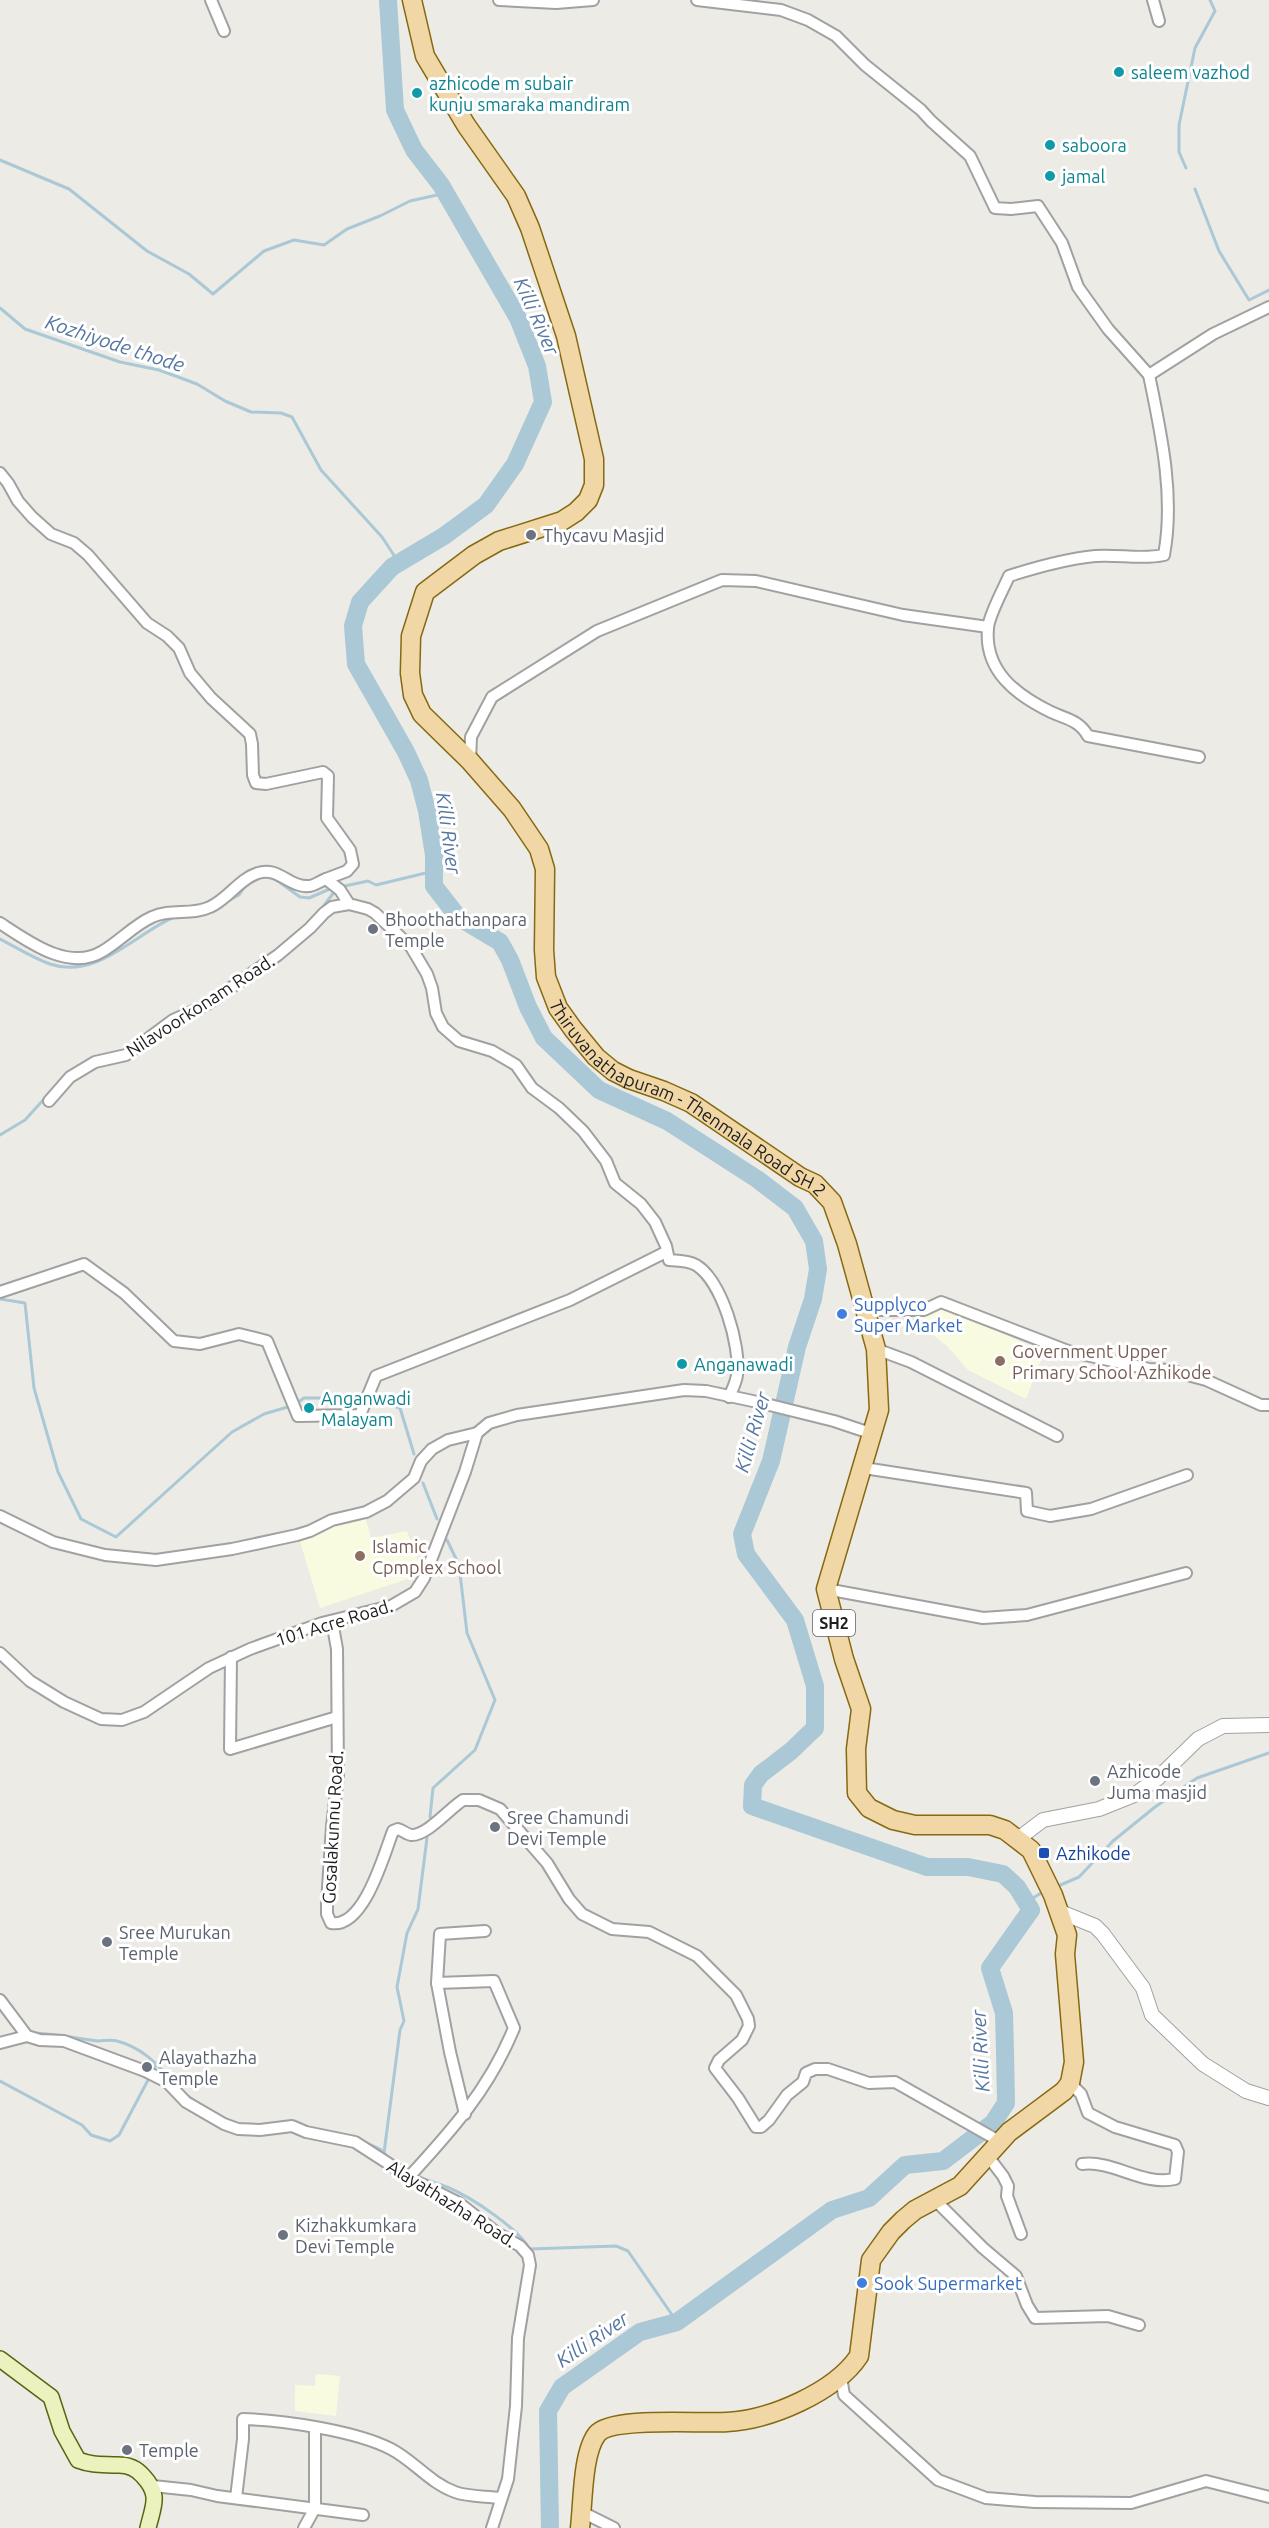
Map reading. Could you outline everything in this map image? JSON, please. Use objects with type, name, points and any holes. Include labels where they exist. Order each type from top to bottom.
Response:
[{"type":"main road","name":"Thiruvanathapuram - Thenmala Road SH 2","points":[[412,0],[425,56],[466,125],[516,196],[530,228],[566,336],[594,459],[594,485],[588,500],[576,512],[562,521],[499,541],[474,555],[425,592],[411,636],[410,673],[413,695],[422,714],[470,762],[512,809],[539,849],[545,869],[546,977],[558,1008],[596,1058],[613,1071],[629,1079],[691,1103],[815,1184],[832,1202],[847,1244],[876,1349],[879,1410],[864,1468],[851,1503],[826,1589]]},
{"type":"main road","name":"SH2","points":[[826,1589],[844,1659],[861,1709],[855,1782],[861,1800],[879,1813],[915,1825],[990,1825],[1005,1830],[1031,1850],[1066,1935],[1065,1954],[1074,2062],[1070,2083]]},
{"type":"main road","points":[[581,2520],[588,2452],[596,2434],[603,2429],[644,2423],[729,2422],[798,2402],[822,2391],[841,2378],[859,2356],[871,2260],[891,2232],[915,2210],[960,2187],[987,2155],[995,2138],[1064,2091],[1070,2083]]},
{"type":"main road","points":[[0,2360],[51,2397],[62,2431],[78,2460],[94,2466],[119,2465],[137,2469],[153,2486],[154,2500],[148,2528]]},
{"type":"street","points":[[211,0],[224,31]]},
{"type":"street","points":[[499,0],[545,3],[581,3],[593,0]]},
{"type":"street","points":[[697,0],[782,10],[808,20],[836,36],[865,65],[921,110],[970,156],[995,208],[1038,206],[1062,243],[1078,286],[1108,329],[1149,375],[1160,426],[1167,493],[1167,538],[1164,555],[1148,558],[1097,555],[1050,562],[1009,576],[988,627],[992,659],[998,673],[1019,694],[1042,708],[1073,720],[1083,726],[1089,736],[1199,757]]},
{"type":"street","points":[[1153,0],[1160,21]]},
{"type":"street","points":[[1149,375],[1213,334],[1269,307]]},
{"type":"street","points":[[0,473],[18,501],[37,522],[51,534],[74,543],[88,555],[147,623],[167,636],[179,648],[185,665],[196,681],[249,734],[255,781],[258,784],[323,772],[328,776],[327,818],[350,850],[353,864],[333,886],[302,885],[273,871],[261,872],[246,878],[238,887],[208,908],[191,913],[168,912],[152,917],[102,952],[76,960],[46,951],[0,923]]},
{"type":"street","points":[[470,762],[471,737],[492,697],[597,631],[722,580],[756,581],[903,615],[988,627]]},
{"type":"street","points":[[333,886],[349,904],[375,913],[411,947],[427,974],[438,1019],[443,1027],[459,1041],[492,1052],[516,1065],[532,1088],[583,1131],[606,1161],[615,1183],[653,1219],[669,1260],[689,1262],[700,1268],[713,1284],[732,1328],[738,1358],[737,1375],[729,1397]]},
{"type":"street","name":"Nilavoorkonam Road.","points":[[49,1101],[70,1077],[95,1062],[126,1055],[173,1020],[206,1005],[278,955],[332,907],[349,904]]},
{"type":"street","points":[[0,1292],[84,1264],[124,1293],[174,1341],[200,1344],[239,1334],[267,1341],[298,1416],[360,1415],[376,1376],[570,1300],[666,1252]]},
{"type":"street","points":[[865,1310],[924,1310],[941,1302],[1068,1351],[1149,1369],[1169,1370],[1206,1380],[1261,1405],[1269,1405]]},
{"type":"street","points":[[876,1349],[911,1362],[1057,1436]]},
{"type":"street","points":[[0,1516],[53,1542],[105,1556],[156,1560],[209,1553],[297,1535],[338,1518],[366,1512],[398,1494],[414,1478],[428,1453],[437,1446],[448,1440],[477,1433],[498,1420],[684,1390],[762,1403],[834,1421],[873,1434]]},
{"type":"street","name":"101 Acre Road.","points":[[0,1653],[30,1681],[64,1702],[102,1719],[114,1721],[144,1712],[209,1668],[231,1657],[322,1623],[391,1606],[415,1592],[424,1578],[465,1472],[477,1433]]},
{"type":"street","points":[[864,1468],[1026,1493],[1027,1511],[1050,1516],[1091,1509],[1187,1475]]},
{"type":"street","points":[[826,1589],[982,1618],[1028,1615],[1186,1573]]},
{"type":"street","name":"Gosalakunnu Road.","points":[[332,1621],[337,1649],[338,1776],[332,1826],[327,1914],[332,1925],[349,1917],[368,1895],[393,1831],[398,1828],[407,1834],[415,1834],[431,1826],[463,1800],[484,1801],[500,1809],[514,1824],[547,1863],[569,1899],[582,1914],[612,1929],[649,1932],[697,1956],[736,1995],[749,2026],[742,2040],[719,2060],[715,2068],[756,2127],[761,2127],[772,2118],[787,2096],[802,2082],[806,2073],[815,2069],[828,2068],[868,2083],[894,2082],[995,2138]]},
{"type":"street","points":[[231,1657],[230,1749],[337,1717]]},
{"type":"street","points":[[1018,1839],[1043,1820],[1099,1809],[1134,1796],[1158,1778],[1198,1739],[1223,1726],[1269,1725]]},
{"type":"street","points":[[1058,1911],[1095,1926],[1103,1934],[1143,1988],[1152,2015],[1203,2064],[1246,2091],[1269,2098]]},
{"type":"street","points":[[465,2114],[437,1983],[440,1934],[484,1931]]},
{"type":"street","points":[[409,2177],[465,2114],[501,2060],[514,2028],[494,1981],[437,1983]]},
{"type":"street","points":[[0,2000],[27,2036],[0,2043]]},
{"type":"street","name":"Alayathazha Road.","points":[[27,2036],[40,2040],[64,2041],[151,2074],[167,2082],[186,2102],[221,2123],[238,2129],[273,2130],[292,2126],[314,2134],[355,2142],[409,2177],[459,2203],[497,2233],[524,2249],[530,2265],[518,2338],[516,2406],[510,2462],[508,2479],[492,2528]]},
{"type":"street","points":[[1070,2083],[1082,2094],[1088,2114],[1115,2127],[1175,2145],[1178,2152],[1175,2179],[1161,2182],[1144,2179],[1102,2164],[1082,2164]]},
{"type":"street","points":[[987,2155],[1008,2186],[1007,2196],[1021,2234]]},
{"type":"street","points":[[934,2199],[983,2248],[1016,2276],[1035,2319],[1108,2316],[1139,2325]]},
{"type":"street","points":[[841,2378],[844,2395],[938,2480],[986,2498],[1035,2502],[1131,2503],[1206,2481],[1269,2497]]},
{"type":"street","points":[[236,2498],[243,2419],[272,2421],[354,2437],[388,2448],[441,2486],[457,2493],[500,2498]]},
{"type":"street","points":[[304,2528],[315,2508],[315,2429]]},
{"type":"street","points":[[153,2486],[363,2515]]},
{"type":"street","points":[[581,2520],[615,2528]]},
{"type":"shaded area","name":"Government Upper Primary School Azhikode","points":[[942,1306],[1044,1352],[1026,1399],[968,1370],[947,1346],[919,1324],[919,1317]]},
{"type":"shaded area","name":"Islamic Cpmplex School","points":[[365,1516],[371,1538],[407,1531],[423,1574],[320,1608],[299,1538],[332,1527],[337,1520]]},
{"type":"shaded area","points":[[316,2374],[340,2376],[336,2416],[295,2411],[295,2385],[315,2386]]},
{"type":"waterway","name":"Killi River","points":[[388,0],[395,110],[414,150],[441,185],[518,318],[537,366],[543,402],[515,464],[486,505],[444,536],[392,567],[360,602],[353,626],[356,664],[406,752],[419,780],[434,855],[434,886],[458,917],[500,942],[544,1038],[599,1090],[667,1121],[757,1179],[795,1208],[814,1241],[818,1269],[813,1299],[797,1347],[771,1461],[742,1534],[746,1554],[795,1620],[815,1686],[815,1728],[791,1751],[761,1774],[753,1785],[752,1806],[927,1867],[968,1867],[1003,1874],[1017,1887],[1031,1910],[990,1968],[1004,2013],[1005,2051],[1006,2103],[993,2123],[943,2161],[905,2165],[869,2198],[832,2210],[677,2322],[640,2332],[562,2387],[548,2411],[550,2528]]},
{"type":"waterway","points":[[1186,168],[1179,152],[1179,125],[1195,48],[1215,11],[1210,0]]},
{"type":"waterway","points":[[0,160],[69,189],[147,251],[189,274],[213,294],[264,251],[294,240],[324,245],[347,229],[410,201],[446,193]]},
{"type":"waterway","points":[[1195,189],[1219,251],[1249,300],[1269,290]]},
{"type":"waterway","name":"Kozhiyode thode","points":[[0,308],[25,329],[120,362],[159,370],[197,384],[225,401],[251,412],[281,413],[292,417],[321,470],[382,537],[399,563]]},
{"type":"waterway","points":[[340,887],[368,881],[376,885],[434,871]]},
{"type":"waterway","points":[[275,879],[300,897],[309,898],[332,888]]},
{"type":"waterway","points":[[228,901],[239,895],[245,886]]},
{"type":"waterway","points":[[319,912],[335,891]]},
{"type":"waterway","points":[[0,939],[50,964],[67,967],[83,966],[115,953],[174,917]]},
{"type":"waterway","points":[[0,1135],[25,1120],[54,1088]]},
{"type":"waterway","points":[[0,1299],[25,1303],[34,1388],[58,1472],[81,1519],[116,1537],[232,1432],[264,1414],[291,1406]]},
{"type":"waterway","points":[[297,1403],[304,1398],[364,1398]]},
{"type":"waterway","points":[[370,1399],[400,1408],[414,1454]]},
{"type":"waterway","points":[[423,1483],[437,1519]]},
{"type":"waterway","points":[[430,1817],[433,1788],[475,1750],[495,1700],[467,1633],[459,1565],[447,1540]]},
{"type":"waterway","points":[[1058,1886],[1079,1877],[1113,1841],[1155,1807],[1197,1778],[1269,1753]]},
{"type":"waterway","points":[[384,2153],[400,2030],[404,2021],[397,1987],[407,1933],[418,1909],[427,1838]]},
{"type":"waterway","points":[[1020,1891],[1033,1898],[1041,1893]]},
{"type":"waterway","points":[[32,2033],[98,2041],[115,2040],[147,2056],[170,2079]]},
{"type":"waterway","points":[[0,2081],[82,2125],[91,2135],[110,2141],[119,2135],[157,2063]]},
{"type":"waterway","points":[[185,2094],[199,2104]]},
{"type":"waterway","points":[[358,2139],[380,2149],[390,2159]]},
{"type":"waterway","points":[[416,2176],[447,2187],[495,2215],[518,2235],[531,2253]]},
{"type":"waterway","points":[[530,2249],[616,2246],[628,2251],[677,2322]]},
{"type":"place","name":"saleem vazhod","points":[[1119,72]]},
{"type":"place","name":"azhicode m subair kunju smaraka mandiram","points":[[417,93]]},
{"type":"place","name":"saboora","points":[[1050,145]]},
{"type":"place","name":"jamal","points":[[1050,176]]},
{"type":"place","name":"Thycavu Masjid","points":[[531,535]]},
{"type":"place","name":"Bhoothathanpara Temple","points":[[373,929]]},
{"type":"place","name":"Supplyco Super Market","points":[[842,1314]]},
{"type":"place","name":"Government Upper Primary School Azhikode","points":[[1000,1361]]},
{"type":"place","name":"Anganawadi","points":[[682,1364]]},
{"type":"place","name":"Anganwadi Malayam","points":[[309,1408]]},
{"type":"place","name":"Islamic Cpmplex School","points":[[360,1556]]},
{"type":"place","name":"Azhicode Juma masjid","points":[[1095,1781]]},
{"type":"place","name":"Sree Chamundi Devi Temple","points":[[495,1827]]},
{"type":"place","name":"Azhikode","points":[[1044,1853]]},
{"type":"place","name":"Sree Murukan Temple","points":[[107,1942]]},
{"type":"place","name":"Alayathazha Temple","points":[[147,2067]]},
{"type":"place","name":"Kizhakkumkara Devi Temple","points":[[283,2235]]},
{"type":"place","name":"Sook Supermarket","points":[[862,2283]]},
{"type":"place","name":"Temple","points":[[127,2450]]}]
